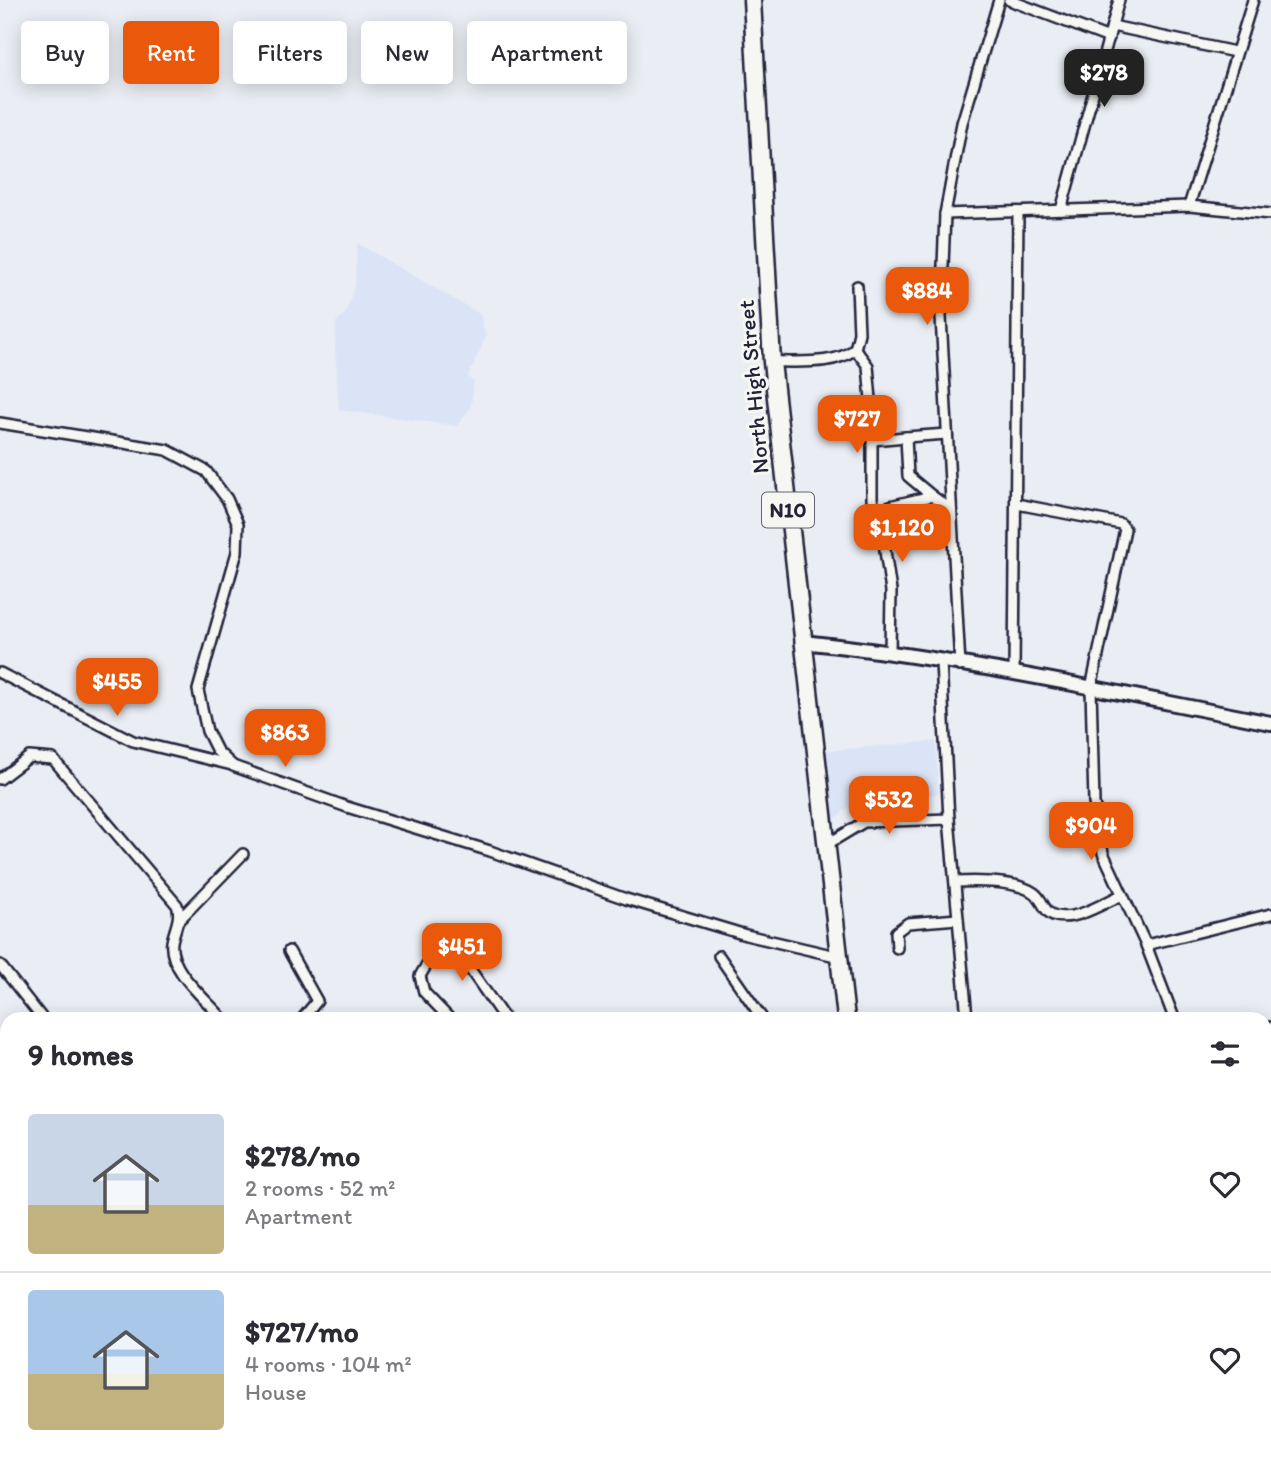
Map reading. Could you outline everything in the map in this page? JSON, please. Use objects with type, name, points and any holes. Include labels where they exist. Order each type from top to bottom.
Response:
[{"type":"highway","name":"North High Street","points":[[752,0],[772,362],[845,1012]]},
{"type":"main road","points":[[802,642],[890,652],[1271,723]]},
{"type":"street","points":[[961,666],[941,317],[945,214],[962,123],[999,0]]},
{"type":"street","points":[[1009,0],[1109,38]]},
{"type":"street","points":[[1061,210],[1119,0]]},
{"type":"street","points":[[1189,206],[1253,0]]},
{"type":"street","points":[[1112,26],[1235,52]]},
{"type":"street","points":[[945,214],[1189,206],[1271,214]]},
{"type":"street","points":[[1014,674],[1018,213]]},
{"type":"street","points":[[772,362],[820,360],[850,353],[855,349],[859,332],[857,286]]},
{"type":"street","points":[[855,349],[868,366],[872,499],[885,551],[891,591],[890,652]]},
{"type":"street","points":[[0,423],[167,450],[206,471],[227,499],[237,524],[237,552],[198,690],[207,731],[217,751],[233,766]]},
{"type":"street","points":[[872,440],[947,434]]},
{"type":"street","points":[[906,437],[908,476],[950,509]]},
{"type":"street","points":[[885,551],[890,506],[932,496]]},
{"type":"street","points":[[1017,505],[1121,524],[1125,529],[1091,688],[1094,803],[1103,853],[1146,945],[1172,1012]]},
{"type":"street","points":[[941,662],[949,819],[966,1012]]},
{"type":"street","points":[[0,673],[86,715],[121,737],[233,766],[347,807],[490,851],[626,899],[746,935],[840,957]]},
{"type":"street","points":[[0,779],[29,757],[53,759],[177,905],[178,921],[172,944],[178,967],[217,1012]]},
{"type":"street","points":[[826,845],[864,822],[949,819]]},
{"type":"street","points":[[178,921],[243,854]]},
{"type":"street","points":[[955,882],[990,880],[1034,893],[1047,912],[1057,916],[1073,916],[1122,895]]},
{"type":"street","points":[[1146,945],[1271,914]]},
{"type":"street","points":[[897,948],[896,932],[908,923],[958,919]]},
{"type":"street","points":[[443,1012],[424,992],[420,976],[433,954],[448,948],[458,952],[500,1012]]},
{"type":"street","points":[[289,951],[317,1001],[308,1012]]},
{"type":"street","points":[[719,956],[758,1012]]},
{"type":"street","points":[[0,965],[37,1012]]},
{"type":"shaded area","points":[[357,243],[480,314],[486,337],[468,376],[474,382],[471,407],[457,426],[339,410],[336,322],[345,314],[355,284]]},
{"type":"shaded area","points":[[936,741],[938,794],[857,800],[833,821],[824,751]]}]
